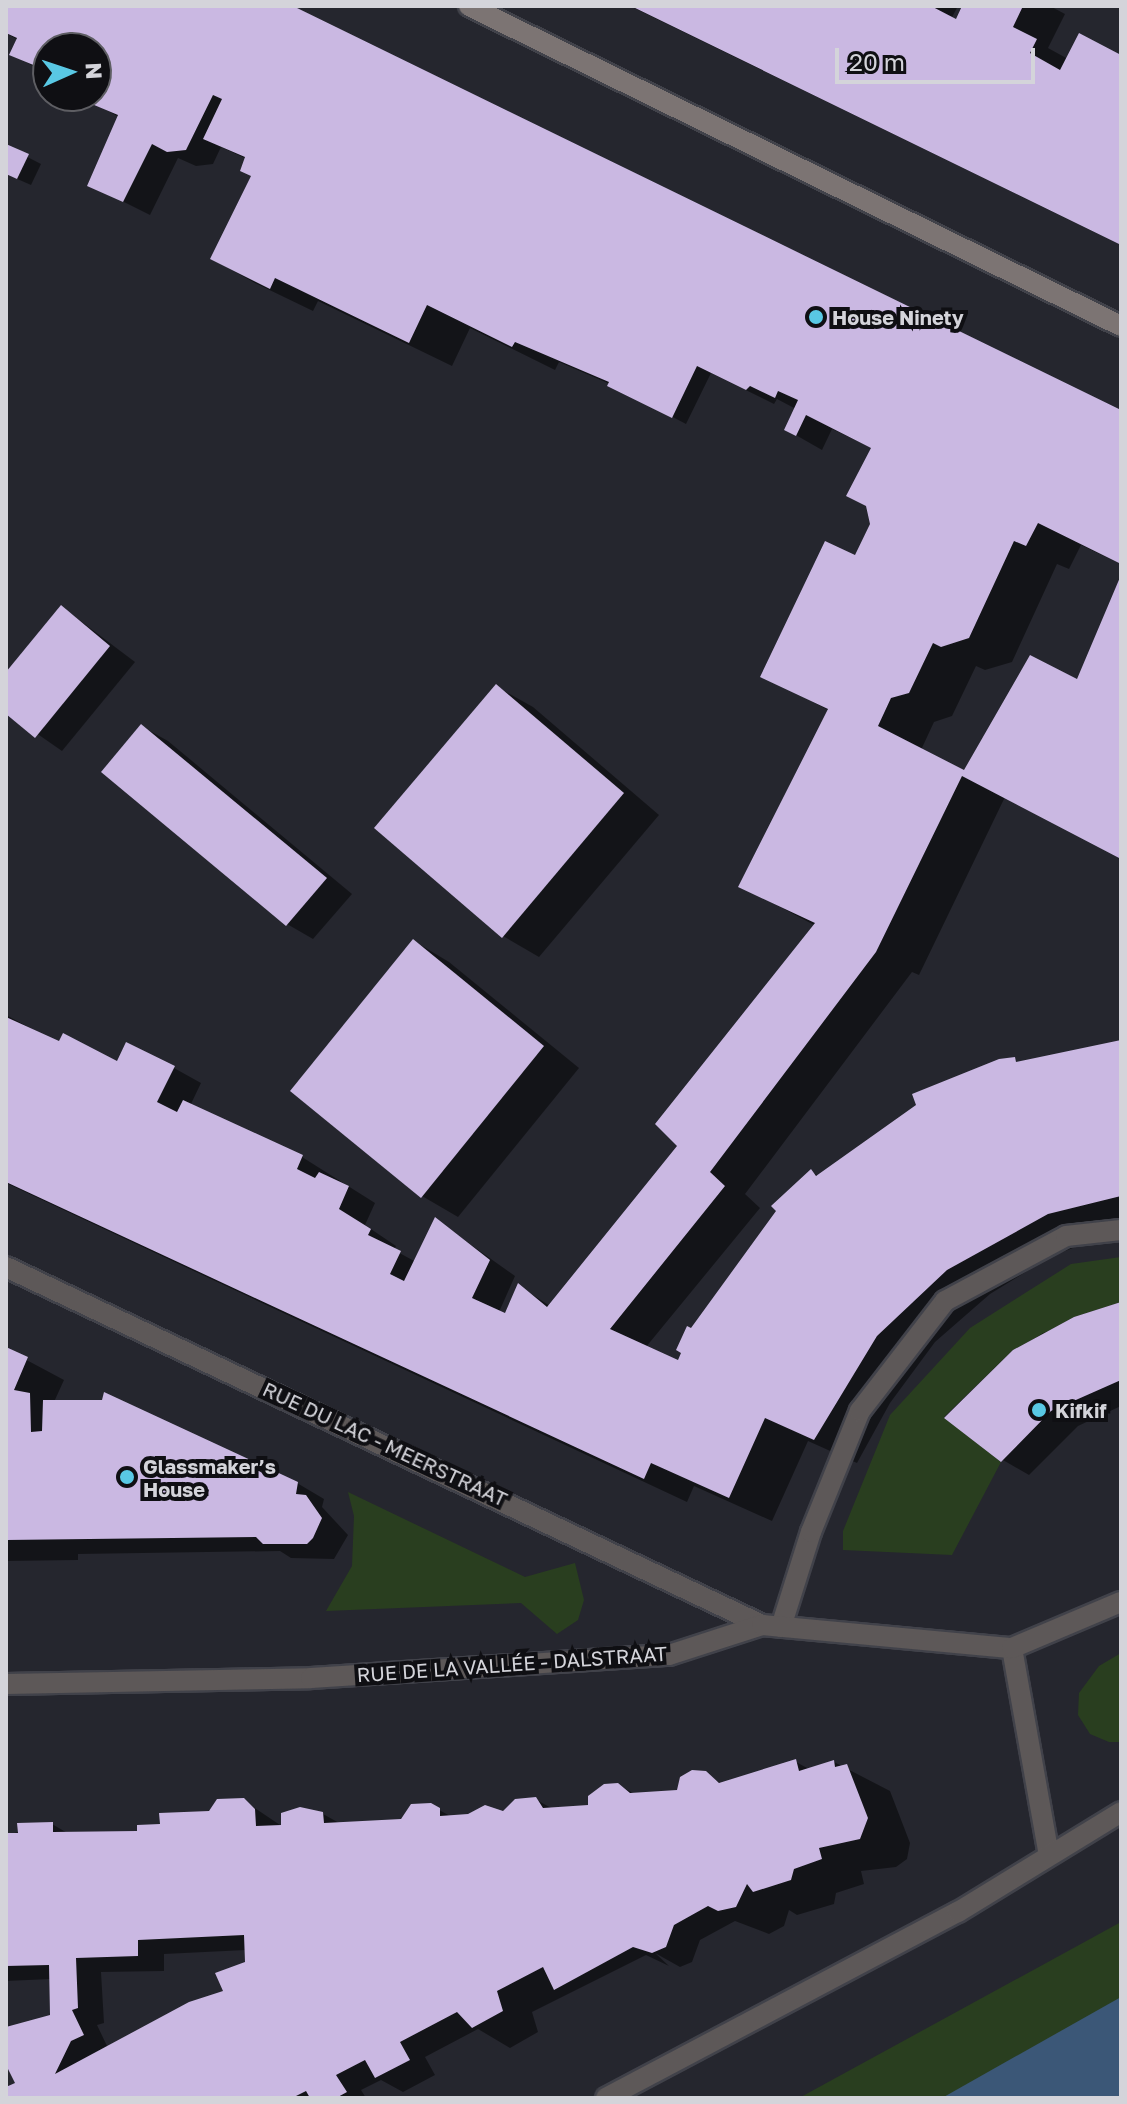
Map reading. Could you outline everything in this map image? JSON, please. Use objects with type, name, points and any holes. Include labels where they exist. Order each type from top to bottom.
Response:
[{"type":"main road","points":[[469,6],[1121,326]]},
{"type":"street","points":[[772,1626],[860,1411],[945,1301],[1066,1236],[1121,1230]]},
{"type":"street","name":"RUE DU LAC - MEERSTRAAT","points":[[6,1267],[772,1626]]},
{"type":"street","points":[[1049,1855],[1012,1648],[1121,1602]]},
{"type":"street","name":"RUE DE LA VALLÉE - DALSTRAAT","points":[[6,1684],[311,1678],[669,1655],[772,1626],[1012,1648]]},
{"type":"street","points":[[606,2098],[958,1912],[1121,1812]]},
{"type":"green space","points":[[1121,1257],[1121,1302],[1074,1317],[1013,1350],[944,1417],[1001,1462],[952,1555],[843,1550],[843,1531],[890,1415],[970,1328],[1071,1264]]},
{"type":"green space","points":[[348,1492],[525,1577],[575,1563],[584,1600],[578,1620],[557,1634],[521,1603],[326,1611],[352,1566],[354,1516]]},
{"type":"green space","points":[[1121,1653],[1121,1742],[1109,1742],[1090,1734],[1078,1715],[1079,1693],[1099,1666]]},
{"type":"green space","points":[[1121,1922],[1121,2098],[799,2098]]},
{"type":"water","points":[[1121,1997],[1121,2098],[942,2098]]},
{"type":"building","points":[[6,6],[293,6],[1121,410],[1121,564],[1038,523],[1026,546],[1014,541],[969,638],[941,647],[933,643],[909,693],[891,698],[878,726],[964,770],[1030,655],[1077,679],[1121,575],[1121,859],[962,776],[876,952],[710,1172],[725,1186],[610,1329],[678,1360],[681,1353],[676,1350],[687,1326],[691,1328],[776,1211],[771,1206],[811,1169],[816,1176],[916,1105],[912,1094],[999,1059],[1015,1057],[1016,1062],[1121,1040],[1121,1196],[1048,1214],[947,1270],[877,1336],[814,1440],[765,1418],[729,1498],[651,1463],[644,1479],[6,1182],[6,1017],[59,1041],[63,1033],[117,1061],[126,1042],[175,1066],[157,1102],[177,1112],[183,1100],[303,1155],[297,1169],[315,1178],[319,1172],[349,1186],[339,1209],[371,1229],[368,1235],[401,1251],[390,1274],[404,1281],[435,1217],[490,1260],[472,1298],[505,1313],[518,1283],[547,1307],[677,1146],[655,1124],[815,923],[738,887],[828,709],[760,677],[825,541],[855,555],[870,524],[866,506],[846,496],[871,448],[806,415],[796,436],[784,430],[798,400],[778,391],[775,398],[750,386],[746,390],[697,366],[672,418],[607,386],[609,382],[515,342],[512,347],[427,305],[409,343],[275,278],[270,289],[210,259],[251,176],[240,171],[245,157],[203,139],[222,99],[213,95],[186,150],[167,152],[152,144],[123,202],[87,186],[118,115],[111,112],[112,32],[32,32],[32,64],[9,55],[17,38],[6,33]]},
{"type":"building","points":[[631,6],[931,6],[956,19],[962,6],[1023,6],[1013,27],[1037,39],[1030,53],[1060,70],[1079,33],[1121,55],[1121,245]]},
{"type":"building","points":[[6,144],[29,154],[17,179],[6,174]]},
{"type":"building","points":[[61,605],[110,646],[35,738],[6,714],[6,672]]},
{"type":"building","points":[[496,684],[624,793],[502,938],[374,828]]},
{"type":"building","points":[[141,724],[327,878],[286,926],[101,772]]},
{"type":"building","points":[[413,939],[544,1046],[421,1198],[290,1091]]},
{"type":"building","points":[[1121,1302],[1121,1380],[1051,1411],[1001,1462],[944,1418],[1013,1350],[1074,1317]]},
{"type":"building","points":[[6,1347],[28,1357],[14,1390],[30,1393],[31,1432],[42,1431],[43,1400],[102,1400],[104,1392],[298,1482],[296,1494],[306,1495],[322,1518],[313,1538],[307,1544],[263,1544],[256,1537],[6,1540]]},
{"type":"building","points":[[796,1759],[799,1771],[834,1760],[835,1767],[847,1764],[868,1818],[860,1839],[819,1848],[822,1859],[794,1869],[791,1880],[753,1892],[747,1884],[736,1907],[718,1911],[708,1906],[674,1925],[666,1947],[652,1953],[633,1947],[554,1990],[543,1967],[497,1991],[503,2011],[472,2028],[457,2012],[400,2042],[410,2060],[375,2078],[365,2060],[336,2075],[347,2092],[336,2098],[310,2098],[306,2091],[292,2098],[6,2098],[6,2087],[15,2083],[6,2065],[6,2027],[50,2015],[49,1965],[6,1966],[6,1833],[18,1833],[17,1823],[53,1822],[53,1832],[137,1831],[137,1825],[160,1824],[159,1813],[209,1811],[217,1799],[244,1798],[255,1809],[256,1826],[281,1825],[281,1813],[300,1807],[323,1812],[324,1823],[401,1819],[411,1804],[431,1803],[440,1808],[440,1816],[468,1814],[485,1805],[503,1811],[515,1799],[536,1797],[543,1808],[588,1805],[588,1796],[604,1784],[618,1783],[630,1793],[677,1790],[680,1777],[692,1770],[706,1771],[719,1783]],"holes":[[[244,1935],[245,1962],[215,1973],[223,1991],[189,2002],[55,2074],[71,2041],[84,2035],[72,2010],[78,2008],[76,1958],[138,1956],[138,1940]]]},
{"type":"place","name":"House Ninety","points":[[816,317]]},
{"type":"place","name":"Kifkif","points":[[1039,1410]]},
{"type":"place","name":"Glassmaker’s House","points":[[127,1477]]}]
